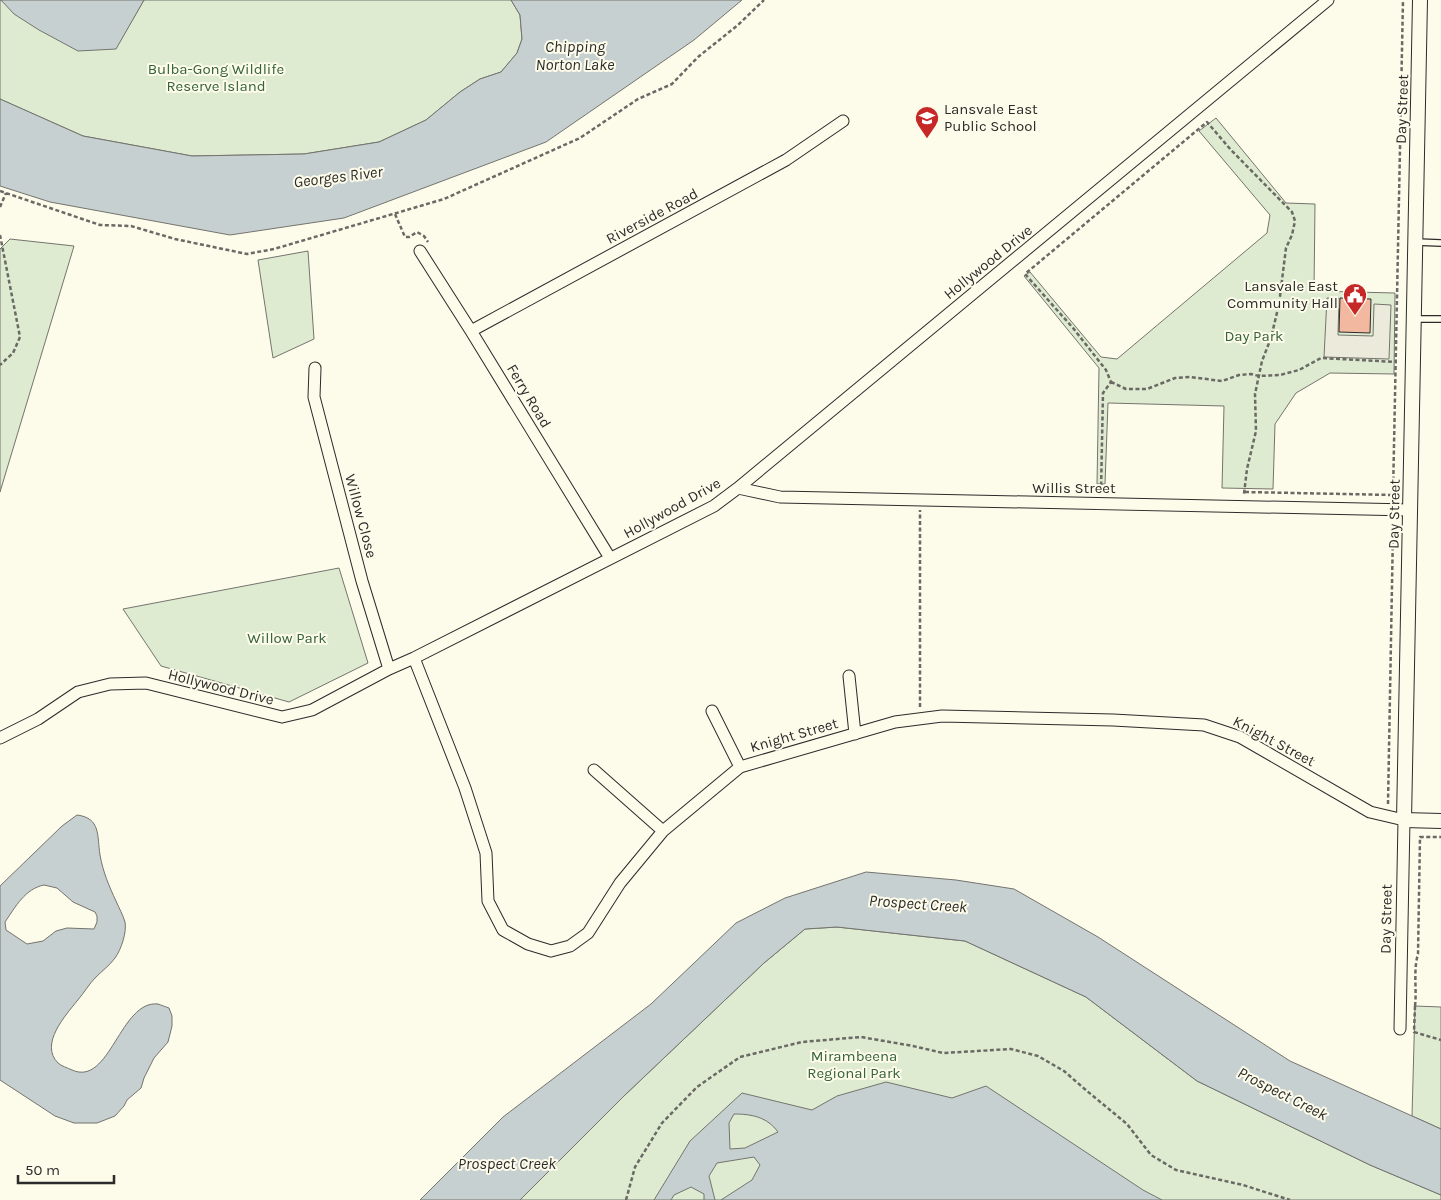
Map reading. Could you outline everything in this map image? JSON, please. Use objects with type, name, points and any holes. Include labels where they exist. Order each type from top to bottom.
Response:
[{"type":"street","name":"Day Street","points":[[1400,1029],[1420,0]]},
{"type":"street","name":"Hollywood Drive","points":[[0,738],[38,719],[78,692],[110,684],[146,683],[282,718],[312,710],[714,506],[738,488],[1320,2]]},
{"type":"street","name":"Riverside Road","points":[[472,331],[786,160],[843,121]]},
{"type":"street","name":"Ferry Road","points":[[420,251],[472,331],[610,558]]},
{"type":"street","name":"Willow Close","points":[[315,368],[314,397],[362,581],[390,669]]},
{"type":"street","name":"Willis Street","points":[[738,488],[780,497],[1025,503],[1101,502],[1410,510]]},
{"type":"street","name":"Knight Street","points":[[414,658],[465,788],[486,853],[488,901],[503,930],[528,944],[551,951],[570,946],[588,933],[620,883],[663,830],[740,767],[895,722],[942,716],[961,716],[1113,720],[1204,725],[1240,737],[1370,812],[1404,820],[1441,821]]},
{"type":"street","points":[[849,676],[855,734]]},
{"type":"street","points":[[712,711],[740,767]]},
{"type":"street","points":[[594,770],[663,830]]},
{"type":"lane","points":[[1415,242],[1441,242]]},
{"type":"lane","points":[[1414,319],[1441,319]]},
{"type":"path","points":[[0,191],[100,225],[131,226],[175,239],[247,254],[274,249],[444,199],[580,138],[638,99],[672,84],[698,57],[738,25],[764,0]]},
{"type":"path","points":[[1245,492],[1392,495],[1403,0]]},
{"type":"path","points":[[1243,506],[1247,470],[1256,431],[1255,394],[1259,376],[1262,360],[1271,338],[1280,304],[1286,248],[1292,235],[1295,221],[1292,212],[1231,150],[1207,122],[1025,274],[1073,328],[1106,370],[1111,382],[1126,389],[1148,389],[1175,378],[1190,377],[1222,381],[1238,375],[1250,374],[1259,376],[1280,375],[1299,370],[1321,358],[1413,363]]},
{"type":"path","points":[[0,207],[6,193]]},
{"type":"path","points":[[395,214],[405,237],[418,232],[424,236],[429,245],[420,251]]},
{"type":"path","points":[[0,235],[20,337],[13,352],[0,365]]},
{"type":"path","points":[[1101,502],[1103,393],[1111,382]]},
{"type":"path","points":[[920,501],[920,719]]},
{"type":"path","points":[[1388,804],[1393,530]]},
{"type":"path","points":[[1441,837],[1420,837],[1418,954],[1415,964],[1417,992],[1414,1006],[1414,1032],[1441,1040]]},
{"type":"path","points":[[1400,1006],[1414,1006]]},
{"type":"path","points":[[626,1200],[635,1167],[662,1122],[697,1087],[740,1057],[802,1042],[861,1037],[943,1053],[1011,1049],[1038,1056],[1070,1076],[1127,1124],[1151,1155],[1176,1170],[1244,1185],[1290,1200]]},
{"type":"green space","name":"Bulba-Gong Wildlife Reserve Island","points":[[0,0],[116,48],[144,0],[511,0],[520,15],[522,39],[517,53],[501,72],[480,79],[460,92],[426,120],[379,142],[304,154],[192,156],[83,136],[0,99]]},
{"type":"green space","name":"Day Park","points":[[1216,118],[1286,203],[1315,204],[1314,291],[1395,293],[1394,374],[1330,373],[1296,393],[1275,424],[1273,489],[1222,488],[1224,406],[1108,403],[1105,484],[1097,484],[1099,368],[1024,276],[1030,272],[1101,357],[1117,359],[1267,233],[1270,215],[1199,131]]},
{"type":"green space","points":[[10,239],[74,246],[0,492],[0,249]]},
{"type":"green space","points":[[308,251],[314,339],[273,358],[258,260]]},
{"type":"green space","name":"Willow Park","points":[[339,568],[368,663],[289,702],[161,666],[123,609]]},
{"type":"green space","name":"Mirambeena Regional Park","points":[[837,927],[965,941],[1086,997],[1197,1081],[1370,1165],[1441,1195],[1441,1200],[520,1200],[625,1095],[764,963],[805,929]]},
{"type":"green space","points":[[1415,1006],[1441,1007],[1441,1129],[1412,1116]]},
{"type":"shaded area","points":[[1327,298],[1339,298],[1338,335],[1373,336],[1374,304],[1391,305],[1389,359],[1324,357]]},
{"type":"water","points":[[1,0],[144,0],[116,49],[78,51],[14,14]]},
{"type":"water","name":"Chipping Norton Lake","points":[[511,0],[742,0],[694,40],[546,142],[344,218],[230,235],[50,202],[0,186],[0,99],[83,136],[192,156],[304,154],[379,142],[426,120],[460,92],[480,79],[501,72],[517,53],[522,39],[520,15]]},
{"type":"water","points":[[77,815],[85,817],[94,824],[105,873],[125,922],[125,931],[123,941],[115,958],[91,983],[56,1030],[51,1047],[53,1055],[58,1063],[63,1066],[85,1072],[96,1066],[106,1056],[134,1015],[145,1006],[159,1004],[169,1008],[172,1016],[172,1026],[168,1042],[154,1058],[141,1088],[127,1100],[115,1116],[97,1123],[74,1123],[55,1116],[0,1080],[0,886],[62,826]],"holes":[[[44,885],[57,888],[73,902],[95,912],[97,922],[94,929],[67,928],[56,931],[43,941],[27,944],[6,930],[5,922],[26,894]]]},
{"type":"water","name":"Prospect Creek","points":[[866,872],[956,880],[1014,889],[1098,937],[1290,1061],[1441,1129],[1441,1195],[1370,1165],[1197,1081],[1086,997],[965,941],[837,927],[805,929],[764,963],[625,1095],[520,1200],[420,1200],[503,1117],[651,1004],[736,923],[785,898]]},
{"type":"water","points":[[886,1082],[952,1098],[986,1086],[1143,1190],[1162,1200],[721,1200],[752,1180],[760,1165],[754,1157],[717,1163],[709,1176],[715,1200],[704,1200],[704,1194],[691,1187],[674,1195],[671,1200],[654,1200],[690,1141],[742,1093],[812,1110],[837,1096]],"holes":[[[734,1114],[759,1117],[778,1132],[745,1148],[730,1149],[729,1123]]]},
{"type":"building","name":"Lansvale East Community Hall","points":[[1340,298],[1371,299],[1370,333],[1339,332]]},
{"type":"place","name":"Lansvale East Public School","points":[[927,139]]},
{"type":"place","name":"Lansvale East Community Hall","points":[[1355,316]]},
{"type":"water label","name":"Georges River","points":[[338,176]]}]
